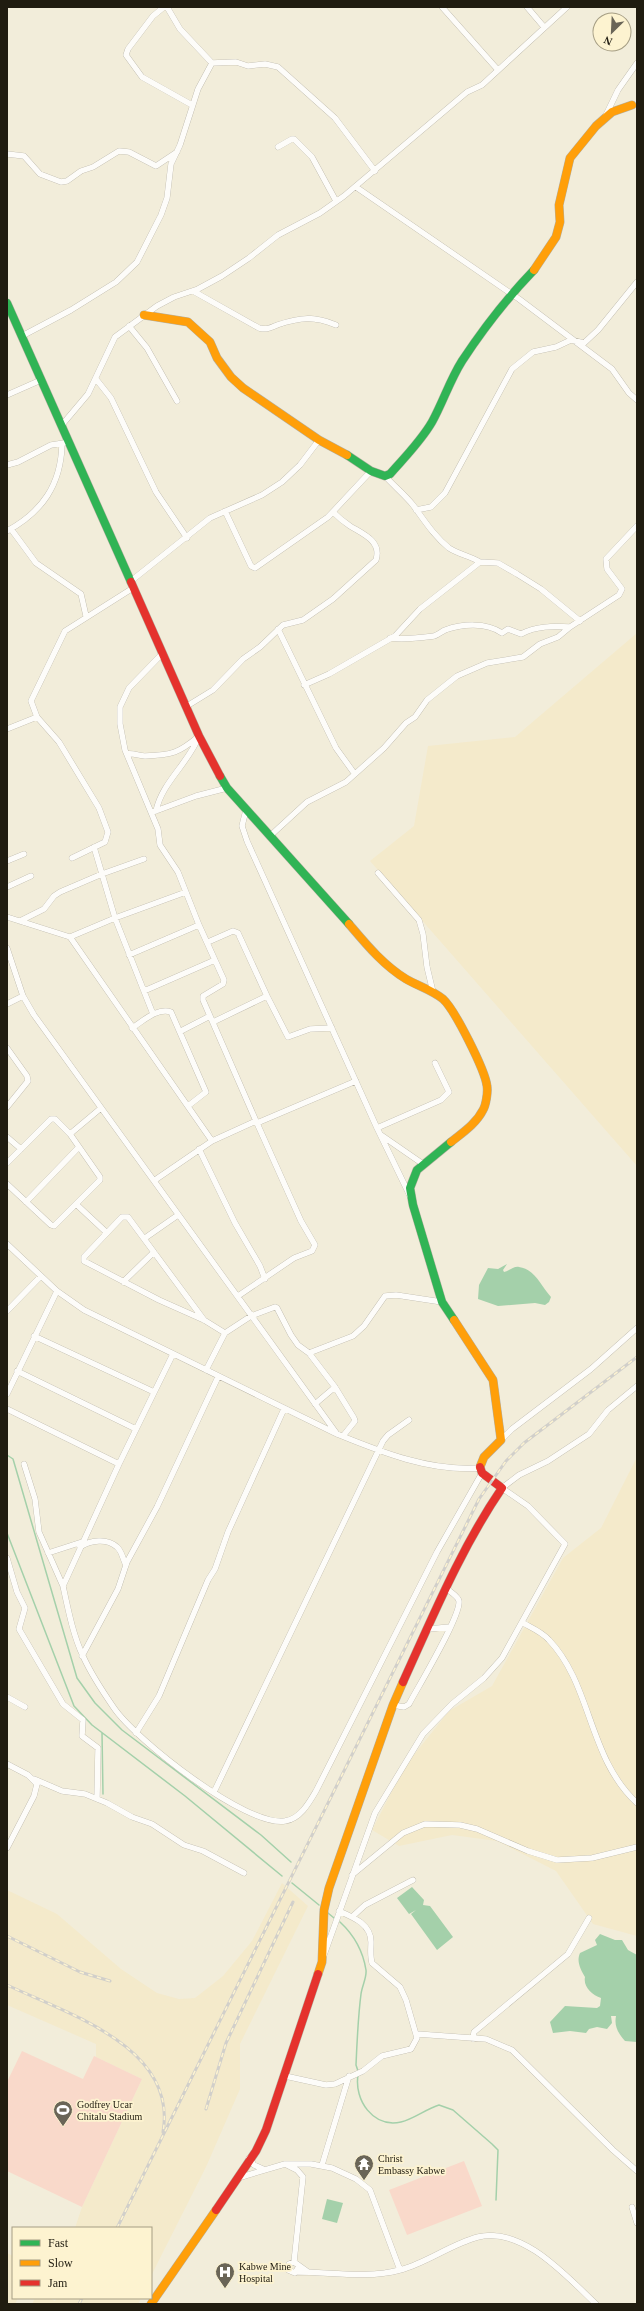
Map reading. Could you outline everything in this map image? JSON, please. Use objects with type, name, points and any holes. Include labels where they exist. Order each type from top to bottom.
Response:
[{"type":"street","points":[[164,7],[152,16],[128,49],[126,55],[142,77],[192,105]]},
{"type":"street","points":[[167,7],[180,29],[212,63],[236,62],[248,66],[264,64],[278,67],[335,118],[376,170]]},
{"type":"street","points":[[442,7],[498,70]]},
{"type":"street","points":[[527,7],[544,27]]},
{"type":"street","points":[[61,426],[77,409],[96,379],[110,344],[129,326],[174,297],[193,291],[222,276],[249,258],[278,235],[320,213],[356,187],[467,92],[482,85],[567,7]]},
{"type":"street","points":[[22,336],[71,310],[116,282],[138,262],[168,198],[170,169],[198,89],[212,63]]},
{"type":"street","points":[[606,117],[618,90],[637,63]]},
{"type":"street","points":[[385,476],[393,472],[419,441],[432,422],[461,362],[511,294],[537,267],[556,237],[560,222],[559,205],[570,158],[596,126],[606,117],[612,112],[632,105]]},
{"type":"street","points":[[278,147],[294,139],[312,157],[336,201]]},
{"type":"street","points":[[7,154],[24,156],[40,174],[61,182],[68,181],[80,170],[93,167],[119,151],[129,152],[156,166],[177,152]]},
{"type":"street","points":[[356,187],[511,294],[612,369],[629,393],[637,400]]},
{"type":"street","points":[[416,510],[431,507],[445,493],[512,369],[533,352],[556,348],[571,340],[584,343],[598,330],[637,282]]},
{"type":"street","points":[[193,291],[233,315],[264,330],[306,317],[324,320],[336,325]]},
{"type":"street","points":[[7,303],[42,380],[61,426],[65,443],[132,584],[199,736],[227,788],[382,960],[406,979],[433,992],[444,1000],[458,1021],[483,1071],[487,1086],[484,1109],[474,1123],[417,1170],[410,1188],[410,1197]]},
{"type":"street","points":[[144,315],[188,322],[210,342],[221,363],[243,388],[319,440],[341,451],[371,471],[385,476],[450,548],[480,562],[498,563],[541,589],[580,621]]},
{"type":"street","points":[[129,326],[147,348],[177,401]]},
{"type":"street","points":[[96,379],[111,398],[156,492],[187,538]]},
{"type":"street","points":[[7,395],[42,380]]},
{"type":"street","points":[[72,858],[105,842],[108,836],[107,827],[99,808],[59,742],[37,718],[31,701],[60,637],[65,631],[132,584],[210,518],[262,495],[282,482],[300,465],[319,440]]},
{"type":"street","points":[[7,465],[18,462],[51,445],[65,443]]},
{"type":"street","points":[[65,443],[62,459],[49,494],[32,516],[9,530],[36,563],[81,594],[86,616]]},
{"type":"street","points":[[225,511],[251,566],[255,568],[333,512],[371,471]]},
{"type":"street","points":[[187,706],[213,690],[243,659],[260,647],[278,629],[288,622],[303,620],[333,599],[376,560],[377,549],[374,542],[363,532],[348,524],[333,512]]},
{"type":"street","points":[[270,836],[307,802],[338,787],[384,748],[406,723],[418,714],[427,700],[457,676],[487,662],[523,657],[540,644],[558,637],[570,627],[619,595],[622,592],[618,583],[607,569],[606,559],[637,526]]},
{"type":"street","points":[[304,685],[329,674],[370,652],[390,638],[420,609],[480,562]]},
{"type":"street","points":[[390,638],[407,640],[422,636],[435,636],[445,630],[465,625],[495,628],[502,633],[508,629],[521,634],[531,629],[543,627],[570,627]]},
{"type":"street","points":[[278,629],[304,685],[318,708],[336,748],[354,773]]},
{"type":"street","points":[[164,655],[160,656],[128,688],[122,700],[119,714],[127,754],[154,812],[162,850],[178,872],[198,925],[208,942],[224,982],[203,996],[210,1016],[301,1221],[315,1245],[312,1251],[294,1258],[238,1296]]},
{"type":"street","points":[[7,729],[37,718]]},
{"type":"street","points":[[127,754],[133,753],[143,756],[173,754],[181,751],[199,736]]},
{"type":"street","points":[[154,812],[158,798],[194,749],[199,736]]},
{"type":"street","points":[[154,812],[196,796],[227,788]]},
{"type":"street","points":[[246,810],[242,826],[247,840],[377,1128],[410,1197],[442,1302],[485,1365],[493,1380],[501,1440]]},
{"type":"street","points":[[94,847],[115,918],[152,1014]]},
{"type":"street","points":[[7,861],[24,854]]},
{"type":"street","points":[[20,921],[44,909],[54,896],[60,892],[102,874],[144,859]]},
{"type":"street","points":[[378,873],[419,920],[423,934],[426,967],[433,992]]},
{"type":"street","points":[[7,887],[31,876]]},
{"type":"street","points":[[7,917],[41,929],[70,936],[186,892]]},
{"type":"street","points":[[129,955],[198,925]]},
{"type":"street","points":[[208,942],[233,931],[238,933],[288,1037],[310,1029],[332,1028]]},
{"type":"street","points":[[70,936],[132,1028],[212,1141]]},
{"type":"street","points":[[7,948],[23,996],[34,1015],[101,1108],[156,1180],[178,1215],[315,1404],[340,1435]]},
{"type":"street","points":[[144,991],[215,960]]},
{"type":"street","points":[[7,1004],[23,996]]},
{"type":"street","points":[[213,1022],[267,996]]},
{"type":"street","points":[[132,1028],[152,1014],[166,1011],[171,1012],[206,1092],[188,1106]]},
{"type":"street","points":[[180,1031],[210,1016]]},
{"type":"street","points":[[7,1048],[27,1076],[28,1081],[7,1107]]},
{"type":"street","points":[[377,1128],[441,1100],[446,1096],[449,1092],[435,1063]]},
{"type":"street","points":[[156,1180],[212,1141],[356,1080]]},
{"type":"street","points":[[70,1134],[101,1108]]},
{"type":"street","points":[[7,1163],[51,1119],[59,1120],[100,1177],[100,1180],[78,1205],[54,1226],[50,1225],[8,1187]]},
{"type":"street","points":[[380,1134],[423,1164]]},
{"type":"street","points":[[7,1136],[21,1149]]},
{"type":"street","points":[[26,1202],[78,1148]]},
{"type":"street","points":[[199,1149],[235,1223],[265,1279]]},
{"type":"street","points":[[78,1205],[106,1232]]},
{"type":"street","points":[[145,1238],[178,1215]]},
{"type":"street","points":[[204,1320],[145,1238],[125,1216],[106,1232],[83,1259],[123,1282],[204,1320],[225,1333]]},
{"type":"street","points":[[7,1244],[58,1291],[84,1310],[284,1409],[379,1451],[455,1468],[481,1471],[528,1506],[565,1544],[523,1623],[497,1666],[452,1704],[423,1734],[375,1813],[339,1911],[266,2130],[249,2158],[150,2304]]},
{"type":"street","points":[[123,1282],[154,1252]]},
{"type":"street","points":[[7,1311],[42,1276]]},
{"type":"street","points":[[7,1394],[34,1336],[58,1291]]},
{"type":"street","points":[[309,1353],[353,1336],[364,1326],[384,1296],[396,1294],[442,1302]]},
{"type":"street","points":[[206,1370],[225,1333],[251,1316],[275,1307],[277,1308],[294,1340],[309,1353],[335,1387],[354,1418],[355,1421],[340,1435]]},
{"type":"street","points":[[24,1464],[35,1498],[36,1523],[63,1586],[82,1656],[115,1709],[136,1733],[214,1792],[242,1811],[273,1821],[291,1820],[307,1806],[378,1671],[437,1552],[481,1471],[484,1457],[512,1429],[591,1370],[637,1328]]},
{"type":"street","points":[[34,1336],[154,1392]]},
{"type":"street","points":[[63,1586],[81,1544],[173,1354]]},
{"type":"street","points":[[17,1371],[136,1429]]},
{"type":"street","points":[[82,1656],[118,1589],[126,1565],[157,1507],[218,1377]]},
{"type":"street","points":[[322,1962],[324,1910],[329,1888],[393,1706],[446,1588],[483,1516],[502,1488],[519,1475],[548,1461],[590,1434],[608,1410],[637,1386]]},
{"type":"street","points":[[315,1404],[335,1387]]},
{"type":"street","points":[[7,1409],[119,1464]]},
{"type":"street","points":[[136,1733],[159,1696],[208,1580],[215,1569],[228,1532],[284,1409]]},
{"type":"street","points":[[214,1792],[379,1451],[388,1435],[409,1420]]},
{"type":"street","points":[[48,1553],[94,1541],[111,1544],[119,1549],[126,1565]]},
{"type":"street","points":[[8,1562],[17,1592],[25,1608],[19,1629],[63,1704],[82,1720],[82,1736],[98,1748],[97,1799]]},
{"type":"street","points":[[393,1706],[404,1707],[409,1704],[450,1627],[459,1602],[457,1598],[446,1588]]},
{"type":"street","points":[[523,1623],[548,1639],[564,1660],[606,1763],[621,1788],[637,1803]]},
{"type":"street","points":[[428,1629],[450,1627]]},
{"type":"street","points":[[7,1697],[25,1707]]},
{"type":"street","points":[[7,1764],[34,1779],[62,1791],[84,1794],[132,1817],[152,1824],[184,1845],[203,1851],[244,1873]]},
{"type":"street","points":[[7,1848],[37,1790],[37,1784],[34,1779]]},
{"type":"street","points":[[352,1875],[403,1833],[425,1824],[460,1825],[477,1829],[528,1851],[557,1860],[592,1858],[637,1847]]},
{"type":"street","points":[[352,1917],[365,1905],[413,1880]]},
{"type":"street","points":[[285,2076],[326,2085],[334,2084],[351,2075],[363,2071],[382,2056],[411,2049],[417,2034],[400,1988],[372,1963],[371,1936],[364,1925],[339,1911]]},
{"type":"street","points":[[473,2039],[474,2032],[568,1954],[589,1918]]},
{"type":"street","points":[[417,2034],[486,2039],[512,2050],[613,2150],[637,2171]]},
{"type":"street","points":[[322,2165],[351,2075]]},
{"type":"street","points":[[249,2158],[254,2165],[263,2169]]},
{"type":"street","points":[[285,2164],[297,2170],[303,2177],[297,2267],[308,2272],[361,2275],[383,2274],[400,2270],[479,2237],[502,2238],[519,2242],[537,2252],[596,2304]]},
{"type":"street","points":[[234,2179],[263,2169],[285,2164],[322,2165],[356,2179],[368,2186],[400,2270]]},
{"type":"street","points":[[632,2207],[637,2223]]},
{"type":"shaded area","points":[[637,633],[637,1166],[370,861],[414,826],[428,746],[515,737]]},
{"type":"shaded area","points":[[507,1264],[503,1270],[504,1272],[515,1267],[519,1267],[525,1268],[534,1274],[551,1297],[549,1302],[545,1305],[535,1303],[498,1306],[478,1299],[479,1285],[488,1268],[498,1269]]},
{"type":"shaded area","points":[[637,1457],[637,1936],[593,1924],[556,1871],[497,1841],[452,1835],[399,1846],[372,1830],[405,1766],[449,1711],[492,1686],[563,1558],[601,1528]]},
{"type":"shaded area","points":[[282,1883],[308,1906],[240,2044],[240,2089],[206,2167],[152,2274],[152,2227],[75,2227],[82,2207],[142,2079],[96,2057],[96,2044],[7,2005],[7,1890],[57,1914],[121,1969],[157,1993],[179,1999],[195,1998],[223,1976],[252,1941]]},
{"type":"shaded area","points":[[412,1887],[424,1900],[423,1905],[430,1906],[453,1937],[437,1950],[411,1914],[416,1910],[409,1914],[397,1898]]},
{"type":"shaded area","points":[[600,1934],[615,1940],[622,1940],[628,1950],[637,1955],[637,2042],[625,2041],[616,2026],[616,2016],[611,2016],[612,2023],[607,2029],[597,2027],[589,2029],[586,2033],[570,2031],[553,2033],[550,2022],[565,2006],[597,2008],[600,2006],[601,1998],[591,1993],[585,1984],[585,1977],[580,1966],[579,1956],[580,1953],[597,1945],[595,1940]]},
{"type":"shaded area","name":"Godfrey Ucar Chitalu Stadium","points":[[22,2051],[83,2079],[94,2056],[142,2079],[82,2207],[7,2171],[7,2082]]},
{"type":"shaded area","points":[[464,2161],[482,2206],[407,2235],[389,2190]]},
{"type":"shaded area","points":[[327,2199],[343,2203],[337,2223],[322,2219]]},
{"type":"shaded area","points":[[7,2253],[12,2256],[12,2299],[18,2299],[15,2304],[7,2304]]},
{"type":"shaded area","points":[[34,2299],[51,2299],[55,2301],[56,2299],[140,2299],[138,2304],[32,2304]]},
{"type":"waterway","points":[[7,1455],[13,1459],[77,1678],[95,1703],[122,1730],[261,1835],[291,1862]]},
{"type":"waterway","points":[[7,1533],[74,1706],[92,1725],[185,1796],[282,1876]]},
{"type":"waterway","points":[[102,1733],[103,1794]]},
{"type":"waterway","points":[[292,1883],[319,1905]]},
{"type":"waterway","points":[[328,1913],[334,1918]]},
{"type":"waterway","points":[[340,1922],[350,1932],[357,1944],[363,1956],[366,1970],[358,2020],[356,2065],[358,2071]]},
{"type":"waterway","points":[[358,2075],[359,2094],[362,2102],[374,2116],[382,2121],[391,2123],[401,2122],[411,2119],[439,2105],[453,2110],[492,2144],[498,2150],[496,2200]]},
{"type":"railway","points":[[117,2227],[479,1499],[506,1461],[524,1443],[637,1357]]},
{"type":"railway","points":[[206,2109],[226,2043],[293,1902]]},
{"type":"railway","points":[[7,1936],[80,1972],[110,1981]]},
{"type":"railway","points":[[7,1985],[86,2021],[113,2037],[136,2056],[153,2077],[163,2102],[163,2132]]},
{"type":"railway","points":[[79,2304],[82,2299]]},
{"type":"traffic: fast","points":[[347,455],[371,471],[385,476],[390,474],[428,429],[458,368],[478,337],[534,270]]},
{"type":"traffic: fast","points":[[7,303],[131,582]]},
{"type":"traffic: fast","points":[[220,776],[227,788],[349,924]]},
{"type":"traffic: fast","points":[[451,1142],[417,1170],[410,1188],[413,1205],[442,1302],[454,1320]]},
{"type":"traffic: slow","points":[[534,270],[556,237],[560,222],[559,205],[570,158],[596,126],[612,112],[632,105]]},
{"type":"traffic: slow","points":[[144,315],[188,322],[210,342],[217,358],[231,377],[243,388],[319,440],[347,455]]},
{"type":"traffic: slow","points":[[349,924],[375,954],[390,967],[406,979],[443,999],[462,1027],[475,1054],[487,1086],[485,1105],[473,1124],[451,1142]]},
{"type":"traffic: slow","points":[[454,1320],[493,1380],[501,1440],[484,1457],[480,1467]]},
{"type":"traffic: slow","points":[[318,1974],[322,1962],[324,1910],[329,1888],[393,1705],[403,1682]]},
{"type":"traffic: slow","points":[[151,2304],[216,2210]]},
{"type":"traffic: jam","points":[[131,582],[199,736],[220,776]]},
{"type":"traffic: jam","points":[[403,1682],[437,1607],[473,1534],[502,1488],[482,1473],[480,1467]]},
{"type":"traffic: jam","points":[[216,2210],[256,2151],[266,2130],[318,1974]]},
{"type":"place","name":"Godfrey Ucar Chitalu Stadium","points":[[63,2127]]},
{"type":"place","name":"Christ Embassy Kabwe","points":[[364,2181]]},
{"type":"place","name":"Kabwe Mine Hospital","points":[[225,2289]]}]
